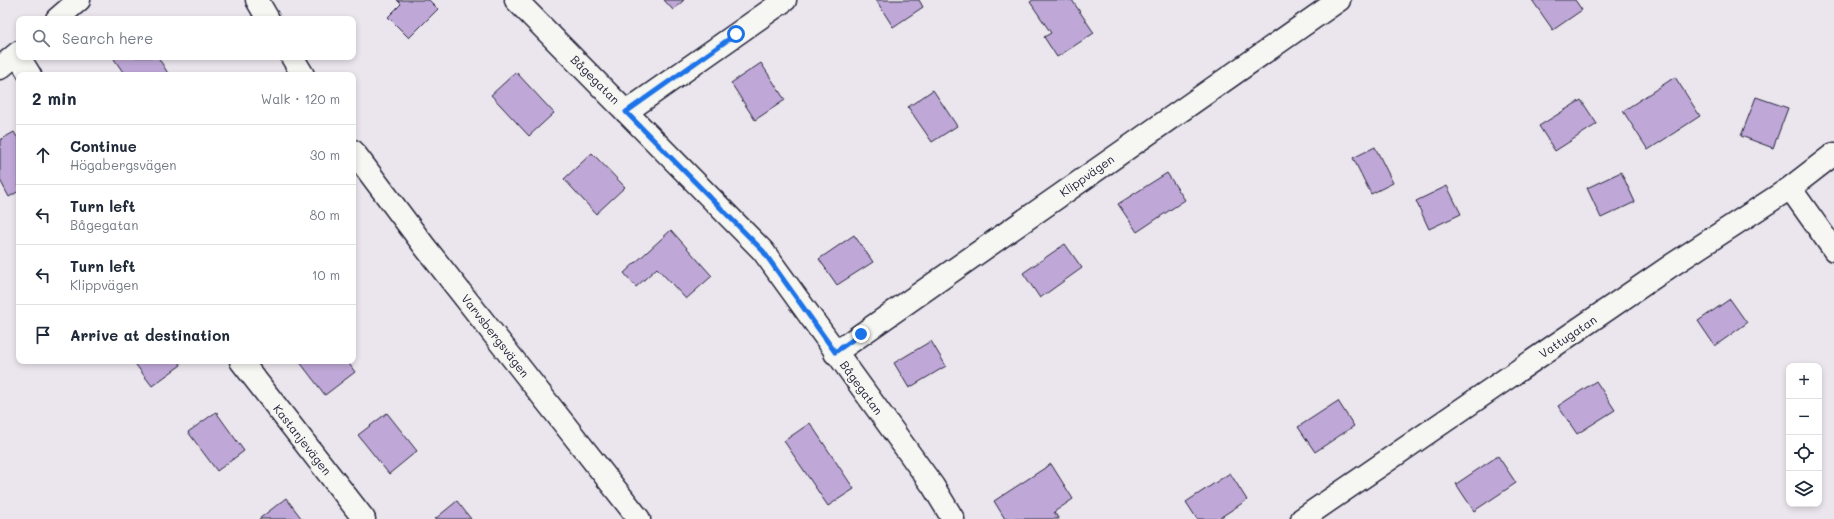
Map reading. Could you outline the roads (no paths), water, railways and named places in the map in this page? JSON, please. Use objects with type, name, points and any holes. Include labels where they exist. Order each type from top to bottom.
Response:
[{"type":"street","points":[[60,16],[79,0]]},
{"type":"street","points":[[257,0],[266,16]]},
{"type":"street","name":"Bågegatan","points":[[516,0],[763,251],[933,486],[953,519]]},
{"type":"street","points":[[626,112],[785,0]]},
{"type":"street","name":"Klippvägen","points":[[835,352],[1339,0]]},
{"type":"street","points":[[0,68],[16,55]]},
{"type":"street","points":[[22,60],[28,72]]},
{"type":"street","points":[[294,60],[301,72]]},
{"type":"street","name":"Vattugatan","points":[[1302,519],[1672,265],[1790,188],[1834,154]]},
{"type":"street","name":"Varvsbergsvägen","points":[[356,155],[424,247],[639,519]]},
{"type":"street","points":[[1790,188],[1834,250]]},
{"type":"street","name":"Kastanjevägen","points":[[243,364],[364,519]]}]
